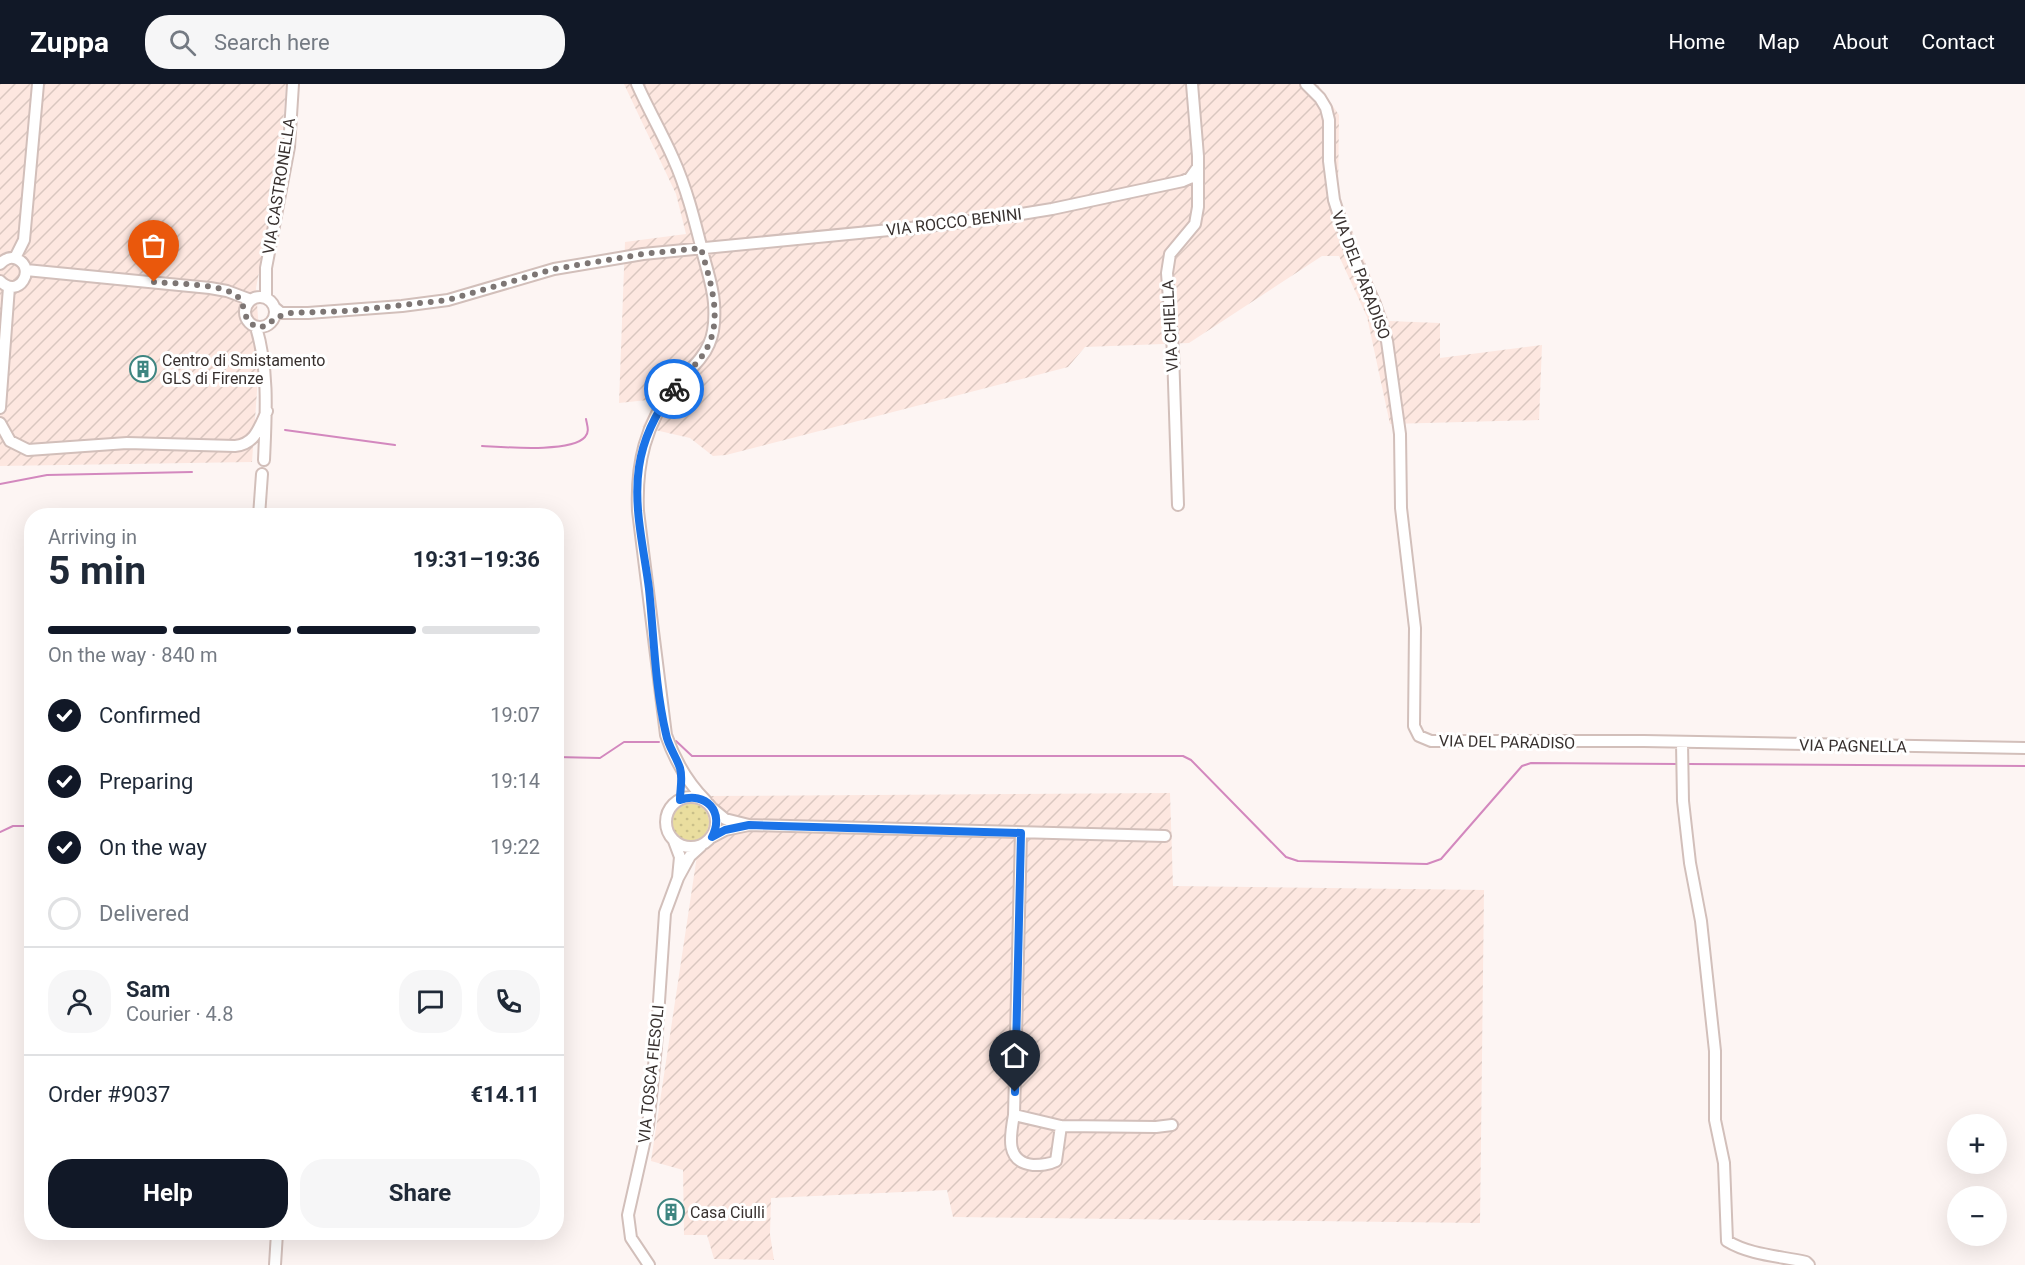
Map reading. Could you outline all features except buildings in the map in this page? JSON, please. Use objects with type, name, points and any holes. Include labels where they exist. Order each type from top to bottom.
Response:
[{"type":"street","points":[[15,258],[24,240],[38,84]]},
{"type":"street","name":"VIA CASTRONELLA","points":[[257,299],[266,268],[289,147],[293,84]]},
{"type":"street","name":"VIA TOSCA FIESOLI","points":[[637,84],[681,176],[714,302],[712,336],[703,356],[676,386],[656,415],[643,448],[637,487],[666,735],[680,768],[693,788],[709,805]]},
{"type":"street","name":"VIA CHIELLA","points":[[1178,505],[1167,261],[1170,254],[1195,224],[1198,207],[1198,167],[1192,84]]},
{"type":"street","name":"VIA DEL PARADISO","points":[[1306,84],[1326,108],[1329,120],[1329,161],[1334,200],[1349,247],[1375,304],[1387,341],[1399,424],[1401,508],[1415,628],[1416,732],[1419,736],[1431,741],[1550,740],[1588,743],[1644,741],[1682,749]]},
{"type":"street","name":"VIA ROCCO BENINI","points":[[273,316],[290,313],[348,311],[448,300],[554,269],[643,254],[1003,218],[1183,181],[1190,178],[1198,167]]},
{"type":"street","points":[[0,264],[6,259],[15,258],[23,264],[26,270],[23,282],[19,285],[5,284],[0,408]]},
{"type":"street","points":[[26,270],[210,288],[271,302],[273,316],[262,348]]},
{"type":"street","points":[[257,299],[248,321],[256,327],[262,348],[267,411],[264,460]]},
{"type":"street","points":[[256,327],[261,327],[273,316]]},
{"type":"street","points":[[0,423],[10,441],[28,450],[127,443],[235,446],[253,439],[267,411]]},
{"type":"street","points":[[260,508],[262,474]]},
{"type":"street","name":"VIA PAGNELLA","points":[[1682,749],[2025,748]]},
{"type":"street","points":[[1682,749],[1682,777],[1690,863],[1701,921],[1715,1051],[1715,1120],[1724,1163],[1727,1241],[1741,1250],[1775,1255],[1806,1262],[1809,1265]]},
{"type":"street","name":"VIA TOSCA FIESOLI","points":[[678,878],[680,857],[668,832],[666,817],[673,805],[680,800],[680,768]]},
{"type":"street","points":[[680,800],[693,797],[709,805],[725,819],[749,825],[1166,836]]},
{"type":"street","points":[[709,805],[716,816],[717,827],[712,837]]},
{"type":"street","name":"VIA TOSCA FIESOLI","points":[[649,1265],[631,1238],[628,1215],[648,1126],[665,913],[678,878],[690,856],[712,837],[725,830],[749,825]]},
{"type":"street","points":[[1021,833],[1014,1115],[1011,1131],[1016,1160],[1022,1164],[1050,1165],[1056,1161],[1061,1125]]},
{"type":"street","points":[[674,841],[685,847],[701,846]]},
{"type":"street","points":[[1014,1115],[1061,1125],[1138,1127],[1172,1125]]},
{"type":"street","points":[[275,1265],[277,1240]]},
{"type":"shaded area","points":[[0,84],[286,84],[280,165],[256,288],[260,348],[252,462],[0,466]]},
{"type":"shaded area","points":[[624,84],[1315,84],[1319,86],[1339,115],[1338,196],[1389,321],[1440,323],[1440,358],[1542,345],[1539,420],[1390,424],[1367,317],[1339,256],[1322,256],[1189,343],[1085,347],[1068,367],[726,455],[713,456],[690,438],[642,427],[657,399],[619,403],[625,242],[686,234],[676,194]]},
{"type":"shaded area","points":[[1170,793],[1173,886],[1484,890],[1480,1223],[953,1217],[947,1190],[771,1198],[770,1234],[774,1260],[714,1259],[707,1235],[684,1235],[683,1170],[651,1161],[706,796]]},
{"type":"shaded area","points":[[690,803],[703,809],[709,822],[703,835],[690,841],[677,835],[671,822],[677,809]]},
{"type":"waterway","points":[[482,446],[536,448],[566,445],[577,442],[587,435],[586,419]]},
{"type":"waterway","points":[[285,430],[395,445]]},
{"type":"waterway","points":[[0,484],[47,475],[192,472]]},
{"type":"waterway","points":[[676,741],[692,756],[1183,756],[1191,760],[1286,857],[1298,861],[1427,864],[1441,859],[1522,766],[1531,763],[1678,764]]},
{"type":"waterway","points":[[564,757],[600,758],[624,742],[659,742]]},
{"type":"waterway","points":[[1687,764],[2025,766]]},
{"type":"waterway","points":[[0,832],[13,826],[24,826]]},
{"type":"way so far","points":[[154,282],[227,291],[237,296],[248,321],[256,327],[261,327],[270,324],[274,318],[290,313],[348,311],[448,300],[554,269],[643,254],[701,248],[714,302],[714,327],[703,356],[674,389]]},
{"type":"place","name":"Centro di Smistamento GLS di Firenze","points":[[143,369]]},
{"type":"place","name":"Casa Ciulli","points":[[671,1212]]},
{"type":"route","points":[[674,389],[656,415],[643,448],[637,487],[656,671],[666,735],[680,768],[680,800],[687,797],[700,798],[713,809],[717,827],[712,837],[725,830],[749,825],[1021,833],[1015,1092]]}]
